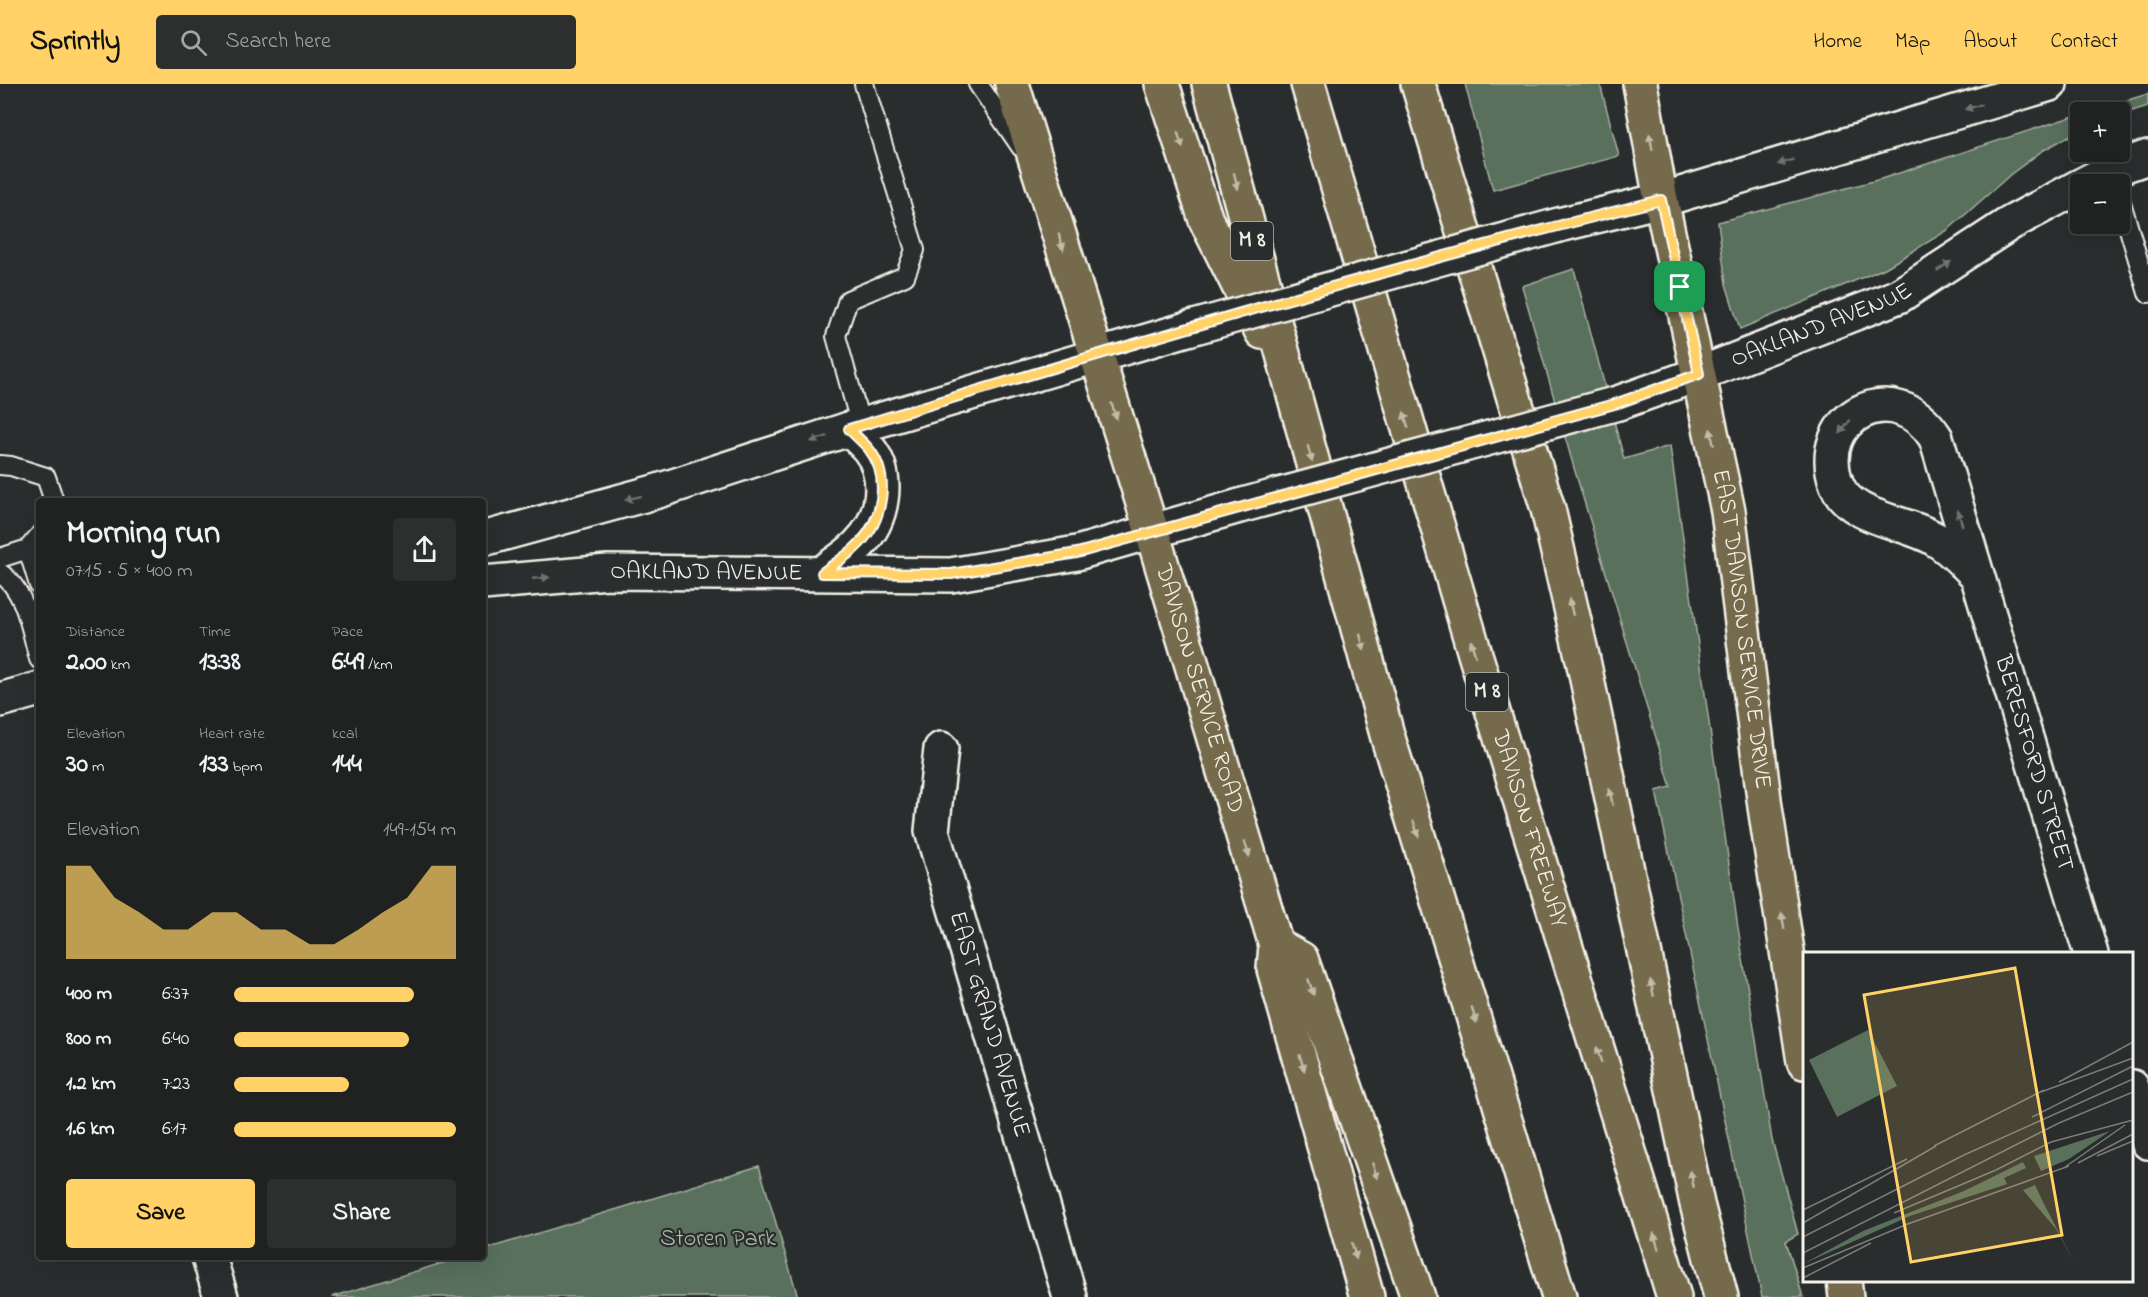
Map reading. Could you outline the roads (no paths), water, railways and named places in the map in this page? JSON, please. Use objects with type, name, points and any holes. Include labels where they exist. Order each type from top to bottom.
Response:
[{"type":"main road","name":"DAVISON SERVICE ROAD","points":[[1012,84],[1152,532],[1276,945],[1274,969],[1366,1297]]},
{"type":"main road","points":[[1162,84],[1206,220],[1295,397]]},
{"type":"main road","name":"M 8","points":[[1209,84],[1388,738],[1559,1297]]},
{"type":"main road","name":"DAVISON FREEWAY","points":[[1308,84],[1475,654],[1674,1297]]},
{"type":"main road","points":[[1418,84],[1548,509],[1583,660],[1697,1204],[1720,1297]]},
{"type":"main road","name":"EAST DAVISON SERVICE DRIVE","points":[[1640,84],[1661,200],[1728,511],[1765,807],[1803,1055]]},
{"type":"main road","points":[[1276,945],[1301,959],[1418,1297]]},
{"type":"main road","points":[[1844,1282],[1846,1297]]},
{"type":"main road","points":[[1850,1282],[1855,1297]]},
{"type":"street","points":[[486,538],[658,491],[855,428],[1191,328],[1559,225],[1661,200],[2050,84]]},
{"type":"street","name":"OAKLAND AVENUE","points":[[2120,174],[2148,157]]},
{"type":"street","name":"OAKLAND AVENUE","points":[[486,583],[608,572],[951,574],[1077,553],[1243,505],[1618,403],[1899,296],[2009,224],[2070,198]]},
{"type":"street","name":"BERESFORD STREET","points":[[1976,574],[1949,548],[1934,538],[1901,523],[1867,513],[1845,498],[1838,488],[1831,460],[1841,429],[1863,410],[1878,406],[1896,407],[1911,412],[1926,423],[1935,438],[2090,952]]},
{"type":"street","points":[[822,573],[860,544],[879,508],[882,488],[879,467],[855,428]]},
{"type":"street","points":[[0,700],[36,690]]},
{"type":"street","name":"EAST GRAND AVENUE","points":[[941,749],[932,831],[1070,1297]]},
{"type":"street","points":[[2133,1090],[2148,1142]]},
{"type":"street","points":[[210,1260],[221,1297]]},
{"type":"lane","points":[[855,428],[836,336],[848,300],[905,276],[915,250],[864,84]]},
{"type":"lane","points":[[978,84],[1039,173]]},
{"type":"lane","points":[[2123,234],[2148,293]]},
{"type":"lane","points":[[0,465],[46,477],[53,498]]},
{"type":"lane","points":[[0,558],[34,542],[36,559]]},
{"type":"lane","points":[[0,573],[12,581],[22,600],[36,649]]},
{"type":"park label","name":"Storen Park","points":[[718,1239]]}]
